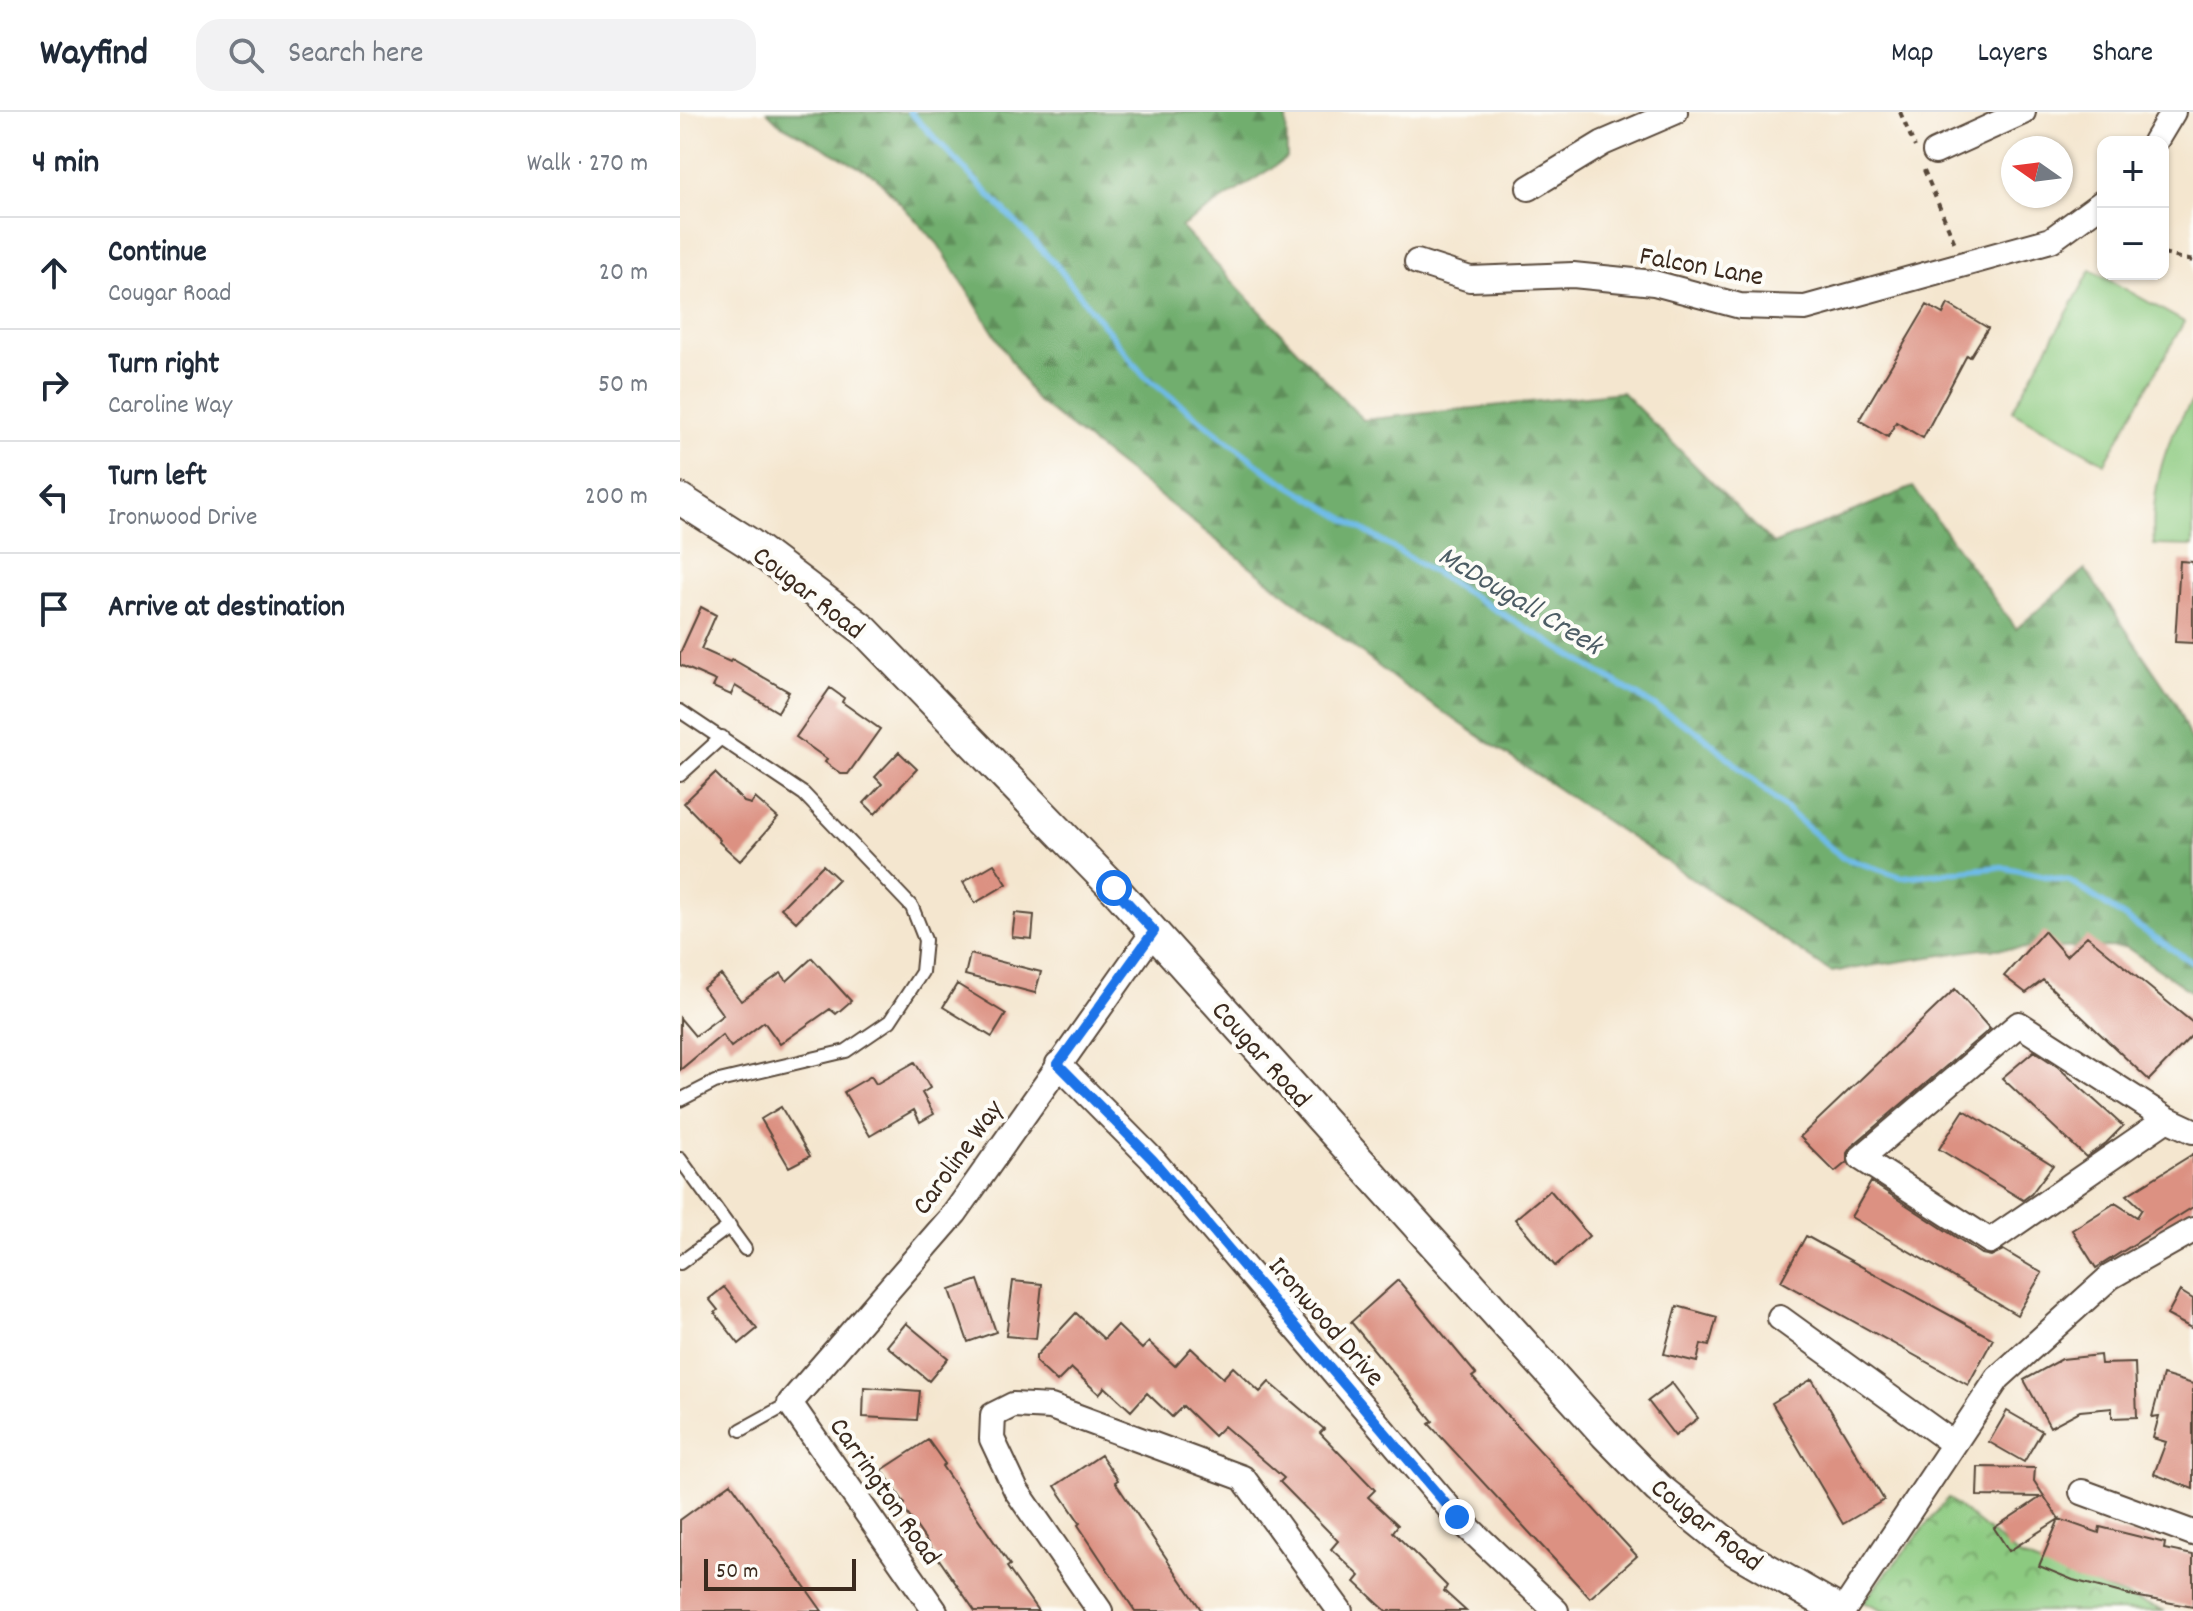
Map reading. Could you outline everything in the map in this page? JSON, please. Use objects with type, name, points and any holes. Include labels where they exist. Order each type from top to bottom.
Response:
[{"type":"street","points":[[1529,188],[1603,143],[1675,112]]},
{"type":"street","points":[[1925,157],[2023,112]]},
{"type":"street","points":[[2159,136],[2173,112]]},
{"type":"street","name":"Falcon Lane","points":[[1417,262],[1470,279],[1573,275],[1654,283],[1740,306],[1805,308],[2051,240],[2097,206]]},
{"type":"street","name":"Cougar Road","points":[[680,499],[749,543],[864,630],[1154,931],[1605,1434],[1658,1488],[1736,1551],[1842,1611],[1998,1378],[2110,1277],[2193,1230]]},
{"type":"street","name":"Caroline Way","points":[[790,1403],[955,1213],[1154,931]]},
{"type":"street","points":[[2167,1119],[1990,1241],[1861,1158],[2019,1024],[2167,1119],[2193,1131]]},
{"type":"street","name":"Ironwood Drive","points":[[1058,1064],[1153,1160],[1457,1517],[1556,1611]]},
{"type":"street","points":[[1780,1318],[1954,1444]]},
{"type":"street","name":"Carrington Road","points":[[790,1403],[935,1611]]},
{"type":"street","points":[[1100,1611],[1016,1490],[992,1439],[993,1415],[1013,1405],[1051,1407],[1243,1478],[1340,1611]]},
{"type":"street","points":[[2082,1492],[2193,1533]]},
{"type":"lane","points":[[680,711],[804,794],[912,907],[925,940],[922,972],[890,1021],[846,1051],[715,1082],[680,1100]]},
{"type":"lane","points":[[680,775],[722,737]]},
{"type":"lane","points":[[680,1159],[745,1249]]},
{"type":"lane","points":[[680,1263],[730,1226]]},
{"type":"lane","points":[[741,1430],[790,1403]]},
{"type":"path","points":[[1900,112],[1925,157],[1964,263]]},
{"type":"path","points":[[2169,255],[2193,261]]},
{"type":"green space","points":[[767,112],[1286,112],[1287,158],[1181,227],[1363,420],[1622,392],[1773,544],[1913,487],[2016,629],[2085,569],[2176,704],[2193,746],[2193,993],[2126,947],[1982,949],[1831,972],[1400,683],[1035,399],[938,244],[875,176],[778,123]]},
{"type":"green space","points":[[2091,270],[2097,273],[2097,280],[2109,280],[2184,322],[2105,463],[2012,411]]},
{"type":"green space","points":[[2193,400],[2193,546],[2154,545],[2154,507],[2166,450]]},
{"type":"green space","points":[[1948,1498],[2021,1557],[2165,1611],[1883,1611],[1863,1602]]},
{"type":"building","points":[[1948,304],[1988,328],[1970,357],[1967,355],[1923,438],[1896,422],[1888,437],[1859,420],[1927,305],[1943,314]]},
{"type":"building","points":[[2180,561],[2193,562],[2193,643],[2175,642]]},
{"type":"building","points":[[701,607],[716,615],[701,649],[730,662],[732,659],[789,692],[778,712],[735,686],[731,695],[713,687],[716,681],[680,665],[680,653]]},
{"type":"building","points":[[830,688],[844,698],[842,702],[880,729],[848,774],[841,774],[825,762],[827,759],[796,737]]},
{"type":"building","points":[[899,752],[917,769],[875,814],[864,803],[882,784],[875,777]]},
{"type":"building","points":[[715,773],[744,802],[751,804],[755,798],[778,818],[740,861],[684,803]]},
{"type":"building","points":[[994,864],[1007,884],[975,903],[963,882]]},
{"type":"building","points":[[823,865],[838,879],[796,922],[781,908]]},
{"type":"building","points":[[1015,913],[1034,915],[1032,939],[1012,937]]},
{"type":"building","points":[[2044,931],[2066,956],[2087,936],[2193,1023],[2193,1034],[2149,1080],[2043,980],[2026,993],[2004,976]]},
{"type":"building","points":[[970,954],[1041,972],[1035,993],[965,975]]},
{"type":"building","points":[[812,958],[851,1001],[836,1014],[830,1009],[780,1044],[764,1022],[731,1047],[722,1035],[680,1070],[680,1018],[695,1036],[723,1015],[703,988],[721,975],[741,1001],[781,973],[787,981]]},
{"type":"building","points":[[957,984],[1006,1014],[992,1037],[943,1007]]},
{"type":"building","points":[[1955,989],[1990,1029],[1851,1147],[1847,1162],[1835,1172],[1800,1137]]},
{"type":"building","points":[[2034,1051],[2058,1067],[2123,1126],[2086,1157],[2002,1078]]},
{"type":"building","points":[[915,1062],[930,1088],[922,1093],[934,1114],[920,1122],[914,1110],[870,1136],[844,1092],[871,1076],[876,1084]]},
{"type":"building","points":[[781,1107],[810,1156],[789,1167],[761,1119]]},
{"type":"building","points":[[1964,1110],[2053,1165],[2023,1200],[1939,1149]]},
{"type":"building","points":[[2193,1154],[2193,1207],[2096,1268],[2072,1230],[2115,1203],[2137,1217],[2142,1209],[2127,1195]]},
{"type":"building","points":[[1871,1182],[1982,1254],[1991,1256],[2003,1250],[2042,1273],[2017,1315],[1851,1217]]},
{"type":"building","points":[[1550,1190],[1589,1236],[1555,1266],[1515,1219]]},
{"type":"building","points":[[1806,1236],[1993,1339],[1968,1385],[1781,1281]]},
{"type":"building","points":[[978,1280],[996,1332],[968,1342],[950,1290]]},
{"type":"building","points":[[1398,1280],[1476,1374],[1472,1377],[1637,1556],[1590,1598],[1429,1424],[1433,1421],[1351,1322]]},
{"type":"building","points":[[1013,1281],[1042,1284],[1036,1339],[1006,1336]]},
{"type":"building","points":[[724,1287],[757,1329],[739,1344],[715,1313],[718,1310],[709,1299]]},
{"type":"building","points":[[2180,1291],[2193,1299],[2193,1329],[2167,1315]]},
{"type":"building","points":[[1677,1306],[1717,1317],[1709,1346],[1701,1344],[1697,1362],[1664,1354]]},
{"type":"building","points":[[1076,1313],[1104,1339],[1117,1325],[1142,1349],[1149,1342],[1175,1366],[1191,1348],[1223,1378],[1233,1367],[1260,1392],[1269,1382],[1324,1429],[1320,1433],[1375,1490],[1368,1497],[1398,1525],[1393,1532],[1447,1586],[1444,1591],[1466,1611],[1386,1611],[1355,1582],[1360,1576],[1331,1549],[1338,1541],[1280,1482],[1284,1478],[1224,1426],[1214,1436],[1183,1406],[1172,1417],[1147,1393],[1131,1411],[1105,1387],[1099,1394],[1071,1368],[1057,1382],[1036,1362],[1036,1356]]},
{"type":"building","points":[[906,1323],[948,1358],[929,1381],[887,1346]]},
{"type":"building","points":[[2100,1355],[2101,1364],[2135,1363],[2137,1417],[2112,1418],[2112,1408],[2080,1411],[2050,1427],[2024,1380],[2062,1359]]},
{"type":"building","points":[[2163,1375],[2193,1384],[2193,1489],[2154,1474],[2166,1442],[2153,1438],[2159,1416],[2152,1417]]},
{"type":"building","points":[[1812,1379],[1884,1500],[1843,1524],[1772,1403]]},
{"type":"building","points":[[1672,1383],[1698,1418],[1675,1436],[1648,1401]]},
{"type":"building","points":[[864,1387],[920,1391],[917,1420],[863,1417]]},
{"type":"building","points":[[2007,1411],[2042,1431],[2024,1462],[1989,1442]]},
{"type":"building","points":[[928,1440],[1038,1611],[975,1611],[902,1506],[905,1504],[882,1470]]},
{"type":"building","points":[[1101,1455],[1118,1480],[1115,1482],[1202,1611],[1135,1611],[1078,1525],[1080,1523],[1055,1486]]},
{"type":"building","points":[[1978,1467],[2035,1468],[2034,1481],[2059,1519],[2009,1551],[1994,1528],[2041,1497],[1977,1496]]},
{"type":"building","points":[[731,1483],[822,1611],[680,1611],[680,1520]]},
{"type":"building","points":[[2059,1519],[2099,1533],[2100,1527],[2165,1543],[2164,1549],[2193,1555],[2193,1607],[2129,1595],[2073,1580],[2039,1566]]},
{"type":"waterway","name":"McDougall Creek","points":[[910,112],[1057,266],[1143,375],[1269,473],[1701,734],[1841,857],[1902,877],[2001,867],[2070,881],[2193,963]]},
{"type":"route","points":[[1114,888],[1154,931],[1058,1064],[1153,1160],[1457,1517]]}]
